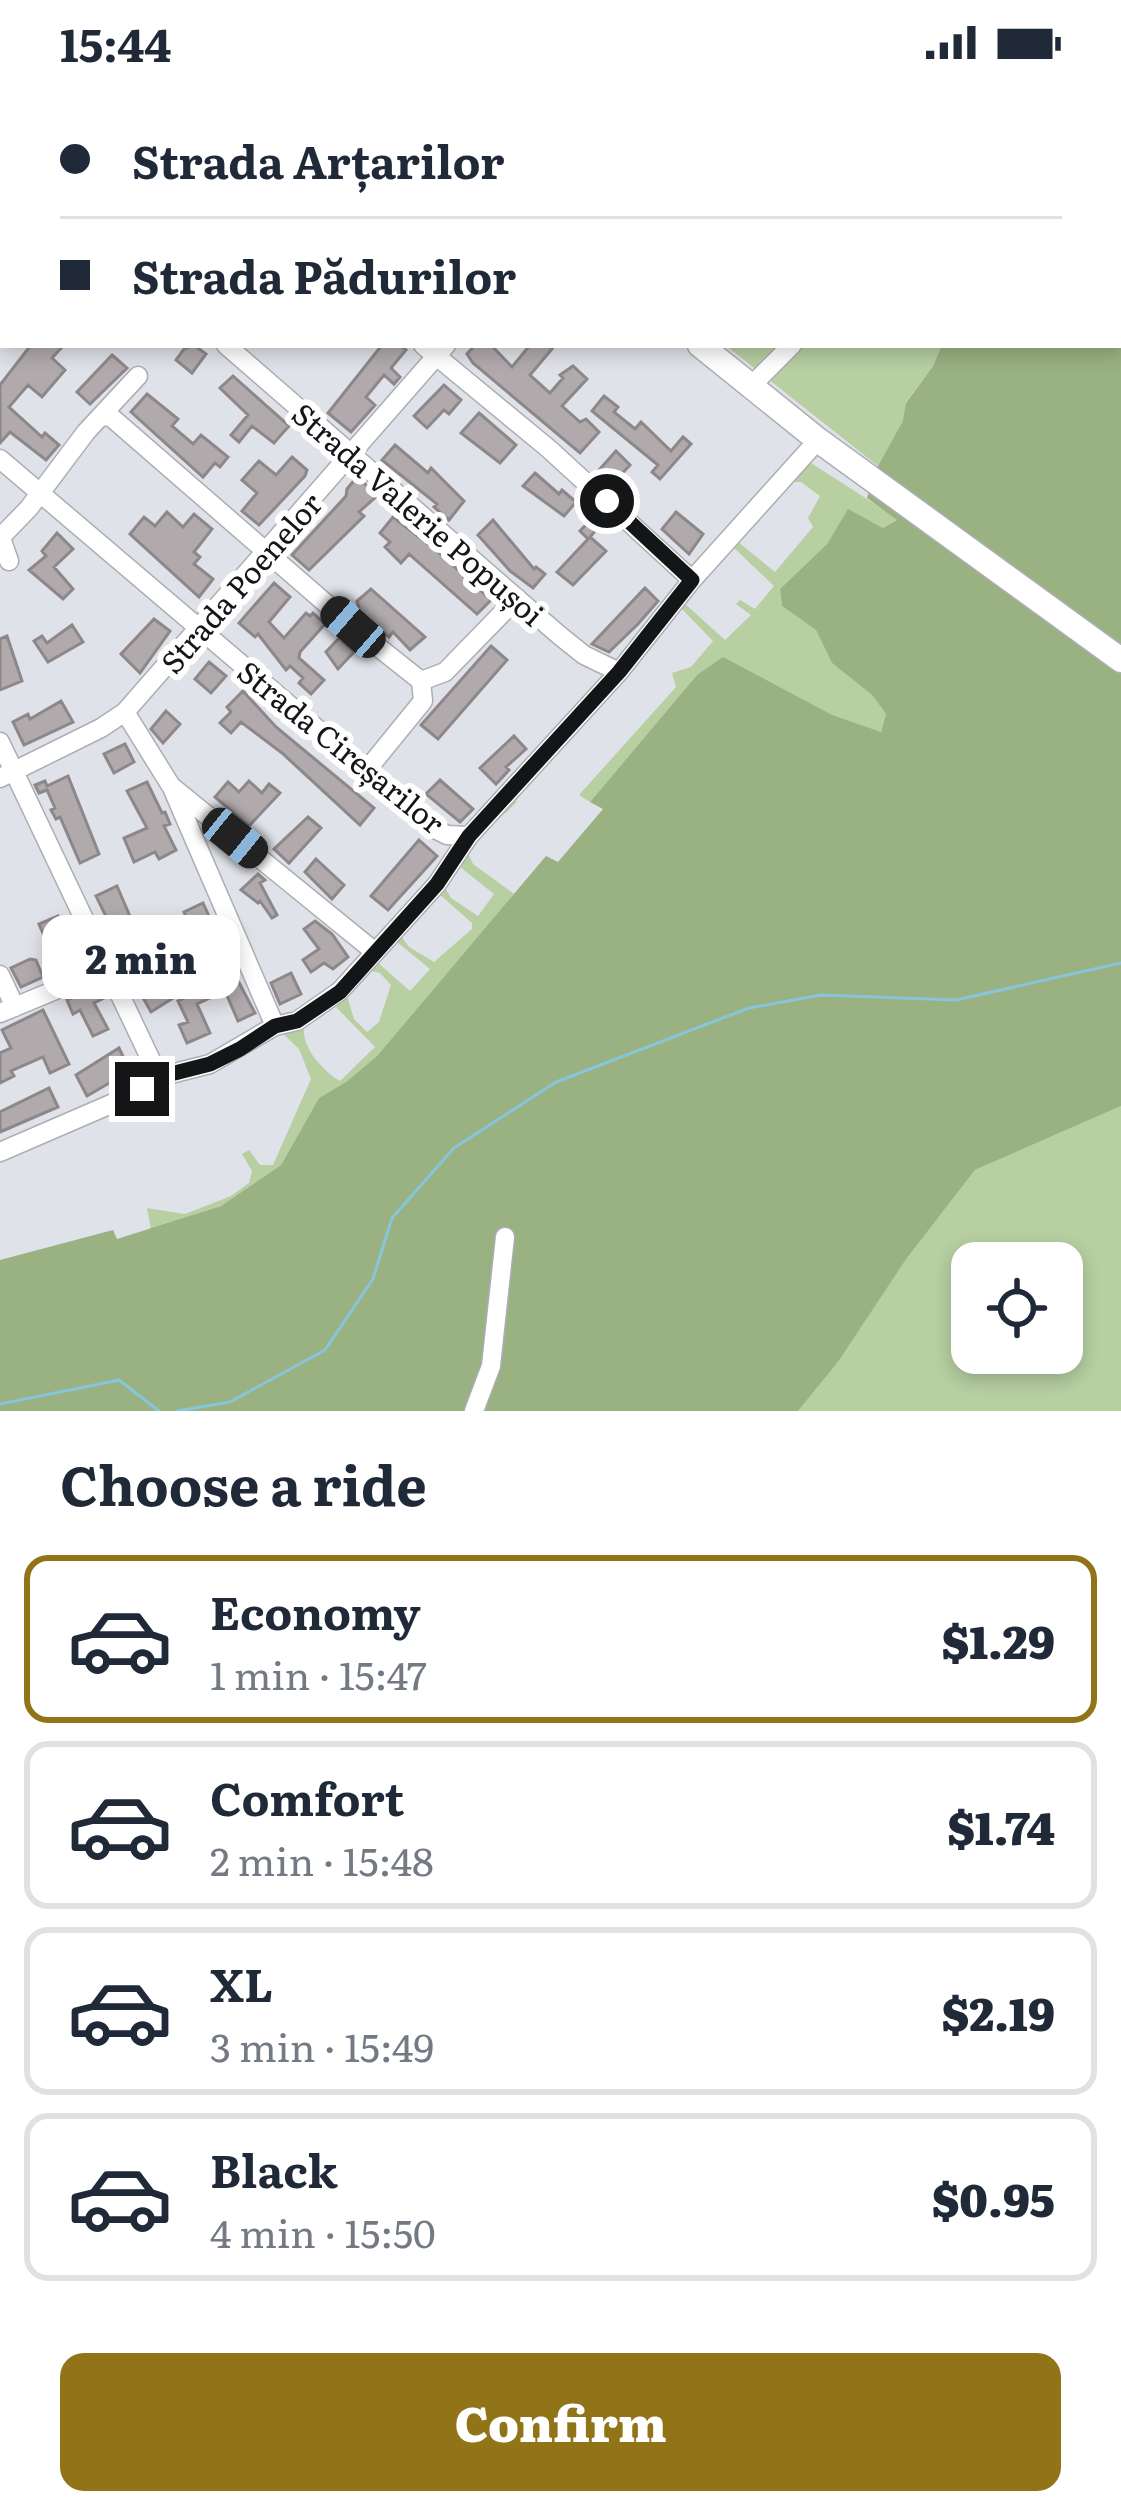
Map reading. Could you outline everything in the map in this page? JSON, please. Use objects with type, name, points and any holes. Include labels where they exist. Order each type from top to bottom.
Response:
[{"type":"main road","points":[[704,348],[818,440],[1121,660]]},
{"type":"street","name":"Strada Valerie Popușoi","points":[[230,348],[584,655],[619,672]]},
{"type":"street","points":[[751,386],[789,348]]},
{"type":"street","name":"Strada Poenelor","points":[[7,774],[125,712],[352,453],[435,349]]},
{"type":"street","points":[[435,349],[692,580]]},
{"type":"street","points":[[9,561],[0,538],[138,376]]},
{"type":"street","points":[[103,416],[128,431],[421,681],[423,700],[366,771]]},
{"type":"street","points":[[0,1152],[125,1098],[159,1077],[210,1064],[275,1026],[297,1021],[340,992],[437,884],[469,836],[619,672],[692,580],[818,440]]},
{"type":"street","name":"Strada Cireșarilor","points":[[0,459],[435,830],[469,836]]},
{"type":"street","points":[[421,681],[446,672],[517,598]]},
{"type":"street","points":[[125,712],[171,786],[275,1026]]},
{"type":"street","points":[[0,742],[7,774],[159,1077]]},
{"type":"street","points":[[171,786],[375,952]]},
{"type":"street","points":[[0,975],[7,1010],[106,969]]},
{"type":"street","points":[[474,1411],[491,1366],[505,1237]]},
{"type":"green space","points":[[729,348],[941,348],[906,402],[904,421],[878,466]]},
{"type":"green space","points":[[941,348],[1121,348],[1121,1106],[975,1170],[798,1411],[0,1411],[0,1260],[113,1230],[117,1239],[221,1206],[281,1165],[319,1098],[377,1056],[546,856],[558,862],[603,809],[590,802],[697,675],[723,657],[832,715],[881,732],[886,714],[872,695],[832,663],[816,630],[782,606],[780,589],[827,544],[848,509],[883,528],[897,520],[867,498],[903,421],[906,403]]},
{"type":"green space","points":[[811,463],[898,519],[883,528],[848,510],[827,544],[780,589],[782,606],[816,630],[832,663],[872,695],[886,714],[881,732],[697,675],[590,802],[579,795],[676,687],[672,673],[691,667],[713,641],[681,608],[683,602],[725,640],[751,615],[736,604],[740,600],[755,609],[774,586],[733,547],[738,542],[775,572],[813,527],[808,518],[820,496],[801,482],[792,482]]},
{"type":"green space","points":[[518,801],[466,849],[473,864],[514,894],[377,1056],[319,1098],[281,1165],[221,1206],[151,1229],[147,1208],[185,1214],[231,1196],[249,1183],[252,1171],[242,1154],[249,1150],[260,1165],[273,1165],[311,1079],[299,1049],[278,1029],[305,1018],[500,806]],"holes":[[[460,867],[494,894],[478,916],[451,898],[444,886]],[[438,893],[472,923],[472,929],[434,962],[409,947],[401,936]],[[397,942],[430,969],[410,991],[377,962]],[[366,970],[380,973],[391,985],[379,1022],[367,1032],[354,1019],[347,996]],[[335,1006],[375,1047],[340,1081],[314,1058],[304,1027]]]},
{"type":"green space","points":[[1121,1106],[1121,1411],[798,1411],[838,1362],[907,1258],[975,1170]]},
{"type":"building","points":[[29,348],[61,348],[52,358],[65,370],[42,397],[28,385],[9,407],[42,437],[45,433],[59,445],[46,460],[10,432],[0,443],[0,385]]},
{"type":"building","points":[[198,348],[206,354],[192,373],[176,360],[184,349]]},
{"type":"building","points":[[380,348],[406,350],[391,368],[400,377],[394,384],[384,375],[366,397],[375,405],[351,432],[328,413]]},
{"type":"building","points":[[472,348],[494,348],[512,367],[528,348],[551,348],[530,375],[550,393],[563,378],[560,375],[573,366],[587,379],[562,406],[599,432],[580,453],[467,354]]},
{"type":"building","points":[[112,355],[127,368],[90,404],[77,392]]},
{"type":"building","points":[[233,376],[289,426],[274,443],[252,426],[239,442],[231,435],[248,415],[220,388]]},
{"type":"building","points":[[444,385],[461,400],[427,428],[414,416]]},
{"type":"building","points":[[147,394],[178,419],[172,426],[193,444],[201,435],[228,457],[220,467],[215,463],[203,477],[131,412]]},
{"type":"building","points":[[604,396],[618,407],[614,412],[635,429],[641,422],[671,451],[683,437],[691,444],[660,479],[652,472],[658,465],[592,411]]},
{"type":"building","points":[[479,413],[516,445],[500,463],[461,433]]},
{"type":"building","points":[[395,445],[428,473],[431,468],[464,501],[449,520],[434,507],[437,504],[382,460]]},
{"type":"building","points":[[616,451],[630,465],[615,481],[599,470]]},
{"type":"building","points":[[292,457],[307,470],[305,476],[259,525],[242,511],[257,493],[242,480],[259,461],[276,475]]},
{"type":"building","points":[[535,473],[576,502],[564,516],[523,486]]},
{"type":"building","points":[[357,477],[378,495],[359,512],[364,516],[309,570],[292,555],[346,496]]},
{"type":"building","points":[[167,512],[183,527],[194,514],[212,529],[194,552],[200,557],[194,564],[213,579],[199,597],[130,534],[144,517],[155,526]]},
{"type":"building","points":[[676,512],[703,534],[689,554],[662,529]]},
{"type":"building","points":[[595,515],[603,522],[590,537],[606,551],[573,585],[557,572],[588,539],[580,531]]},
{"type":"building","points":[[393,517],[491,600],[477,614],[409,554],[401,563],[385,547],[390,542],[380,533]]},
{"type":"building","points":[[493,520],[534,569],[545,574],[533,588],[510,571],[478,535]]},
{"type":"building","points":[[57,533],[73,549],[54,567],[73,589],[63,599],[29,570],[46,556],[42,551]]},
{"type":"building","points":[[274,583],[290,597],[269,622],[284,638],[306,613],[325,624],[300,652],[299,658],[324,680],[311,694],[299,683],[303,678],[290,666],[286,670],[258,634],[255,637],[239,623]]},
{"type":"building","points":[[645,588],[658,601],[638,624],[609,652],[592,644]]},
{"type":"building","points":[[371,589],[425,637],[410,650],[393,632],[389,637],[360,612],[357,601]]},
{"type":"building","points":[[154,619],[170,631],[140,673],[121,654]]},
{"type":"building","points":[[72,625],[83,642],[48,662],[34,641],[42,636],[47,643]]},
{"type":"building","points":[[7,636],[22,681],[0,690],[0,639]]},
{"type":"building","points":[[339,638],[354,652],[338,669],[326,652]]},
{"type":"building","points":[[491,646],[507,660],[438,739],[421,725]]},
{"type":"building","points":[[209,662],[226,676],[211,693],[195,679]]},
{"type":"building","points":[[243,691],[276,727],[374,808],[360,825],[241,722],[231,733],[220,723],[231,712],[227,707]]},
{"type":"building","points":[[61,701],[73,722],[24,745],[13,722],[28,714],[30,719]]},
{"type":"building","points":[[166,711],[180,724],[163,743],[151,729]]},
{"type":"building","points":[[514,736],[526,749],[496,784],[480,768]]},
{"type":"building","points":[[125,744],[134,762],[114,773],[104,754]]},
{"type":"building","points":[[68,776],[99,854],[80,863],[60,817],[56,819],[51,810],[55,808],[47,790],[39,793],[35,785],[45,781],[47,786]]},
{"type":"building","points":[[440,780],[473,809],[460,822],[426,794]]},
{"type":"building","points":[[249,781],[262,793],[269,784],[280,793],[249,826],[215,797],[228,782],[239,792]]},
{"type":"building","points":[[147,782],[165,812],[170,824],[164,826],[176,850],[159,859],[155,852],[134,862],[124,838],[147,828],[127,791]]},
{"type":"building","points":[[308,817],[321,828],[289,863],[274,849]]},
{"type":"building","points":[[419,840],[437,856],[388,910],[371,896]]},
{"type":"building","points":[[316,859],[344,885],[332,899],[305,872]]},
{"type":"building","points":[[258,874],[265,880],[260,883],[277,915],[272,918],[260,901],[241,890]]},
{"type":"building","points":[[117,886],[138,935],[161,925],[165,934],[188,922],[184,912],[203,903],[212,923],[145,953],[151,963],[133,972],[96,896]]},
{"type":"building","points":[[58,916],[67,936],[48,945],[39,924]]},
{"type":"building","points":[[315,921],[332,934],[348,957],[333,969],[324,963],[311,972],[303,960],[319,949],[304,929]]},
{"type":"building","points":[[225,953],[255,1013],[238,1021],[225,991],[197,1004],[210,1033],[187,1043],[179,1025],[188,1022],[178,1001],[202,990],[198,983],[214,976],[207,961]]},
{"type":"building","points":[[36,960],[43,977],[21,987],[11,968]]},
{"type":"building","points":[[291,973],[301,994],[280,1004],[271,983]]},
{"type":"building","points":[[162,981],[173,998],[151,1012],[142,996]]},
{"type":"building","points":[[101,986],[106,997],[94,1003],[108,1029],[93,1036],[80,1010],[73,1014],[67,1000]]},
{"type":"building","points":[[43,1010],[69,1064],[50,1073],[43,1057],[11,1071],[14,1076],[0,1083],[0,1053],[11,1048],[2,1030]]},
{"type":"building","points":[[119,1048],[130,1071],[87,1096],[76,1075]]},
{"type":"building","points":[[49,1088],[58,1107],[0,1132],[0,1112]]},
{"type":"waterway","points":[[177,1411],[230,1402],[325,1350],[373,1279],[392,1218],[454,1148],[556,1082],[749,1008],[821,995],[956,1000],[1121,963]]},
{"type":"waterway","points":[[0,1404],[119,1380],[159,1411]]},
{"type":"route","points":[[142,1089],[166,1074],[210,1064],[275,1026],[297,1021],[340,992],[437,884],[469,836],[619,672],[692,580],[607,501]]}]
